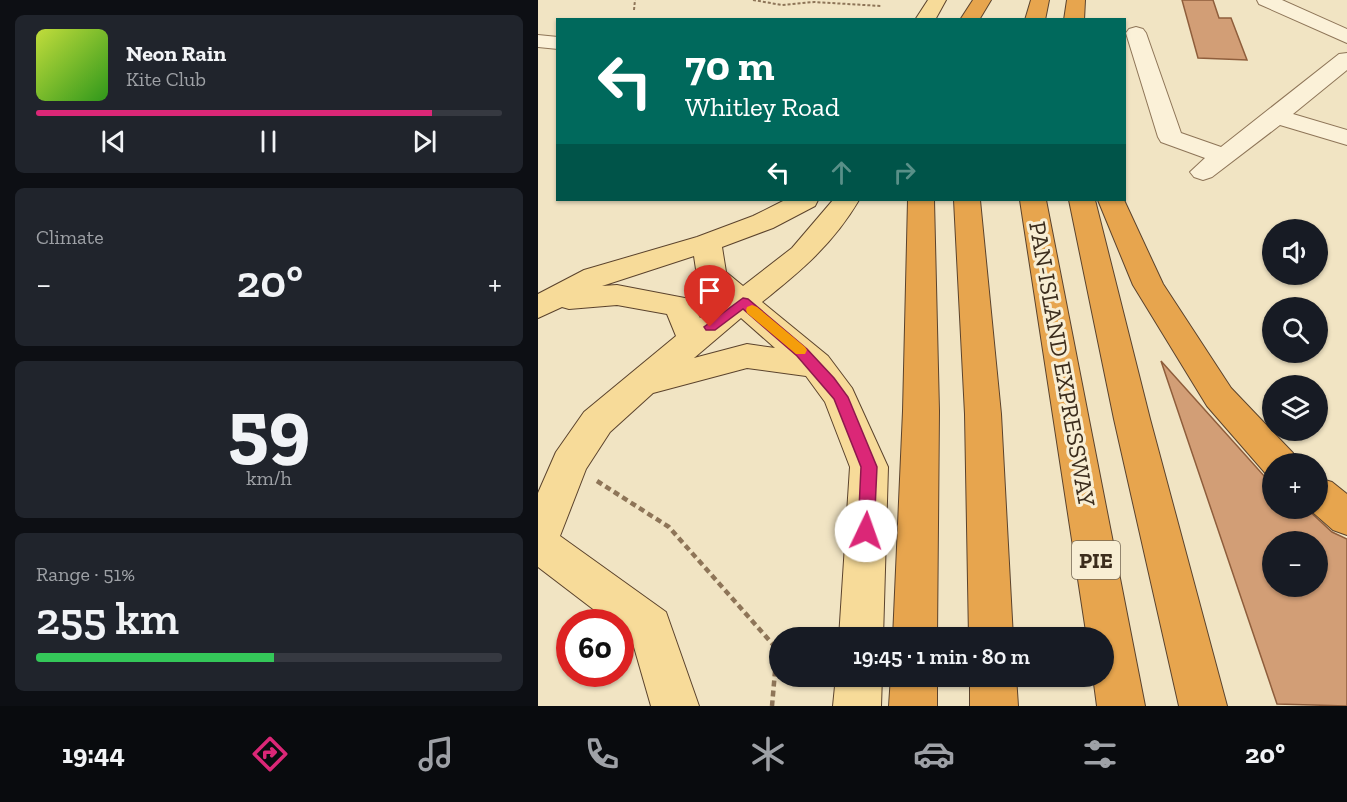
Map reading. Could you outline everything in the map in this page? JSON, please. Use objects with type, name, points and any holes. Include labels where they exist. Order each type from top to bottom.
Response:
[{"type":"highway","points":[[970,18],[982,0]]},
{"type":"highway","points":[[988,18],[992,0]]},
{"type":"highway","points":[[1036,18],[1040,0]]},
{"type":"highway","points":[[1074,18],[1076,0]]},
{"type":"highway","points":[[915,627],[921,411],[922,201]]},
{"type":"highway","points":[[967,201],[983,414],[991,627]]},
{"type":"highway","name":"PAN-ISLAND EXPRESSWAY","points":[[1033,201],[1121,706]]},
{"type":"highway","points":[[1082,201],[1132,420],[1203,706]]},
{"type":"highway","points":[[1111,201],[1148,285],[1219,397],[1270,453]]},
{"type":"highway","points":[[1328,503],[1346,518]]},
{"type":"highway","points":[[913,706],[914,687]]},
{"type":"highway","points":[[993,687],[994,706]]},
{"type":"main road","points":[[926,18],[937,0]]},
{"type":"main road","points":[[542,302],[595,277],[707,243],[763,222],[803,201]]},
{"type":"main road","points":[[675,706],[650,627],[538,542],[553,466],[638,385],[802,255],[836,216],[845,201]]},
{"type":"main road","points":[[707,243],[712,276],[816,365],[840,397],[869,467],[861,627]]},
{"type":"main road","points":[[542,302],[617,295],[679,306],[694,339]]},
{"type":"main road","points":[[638,385],[747,356],[816,365]]},
{"type":"main road","points":[[857,706],[858,687]]},
{"type":"street","points":[[1266,0],[1346,37]]},
{"type":"street","points":[[1136,33],[1170,137],[1225,157]]},
{"type":"street","points":[[538,41],[556,43]]},
{"type":"street","points":[[1203,172],[1225,157],[1346,59]]},
{"type":"street","points":[[1276,116],[1346,138]]},
{"type":"path","points":[[634,10],[635,0]]},
{"type":"path","points":[[753,0],[782,5],[814,2],[881,6]]},
{"type":"path","points":[[553,466],[669,527],[777,649],[772,706]]},
{"type":"building","points":[[1182,0],[1213,0],[1219,18],[1231,18],[1247,60],[1198,58]]},
{"type":"building","points":[[1161,361],[1262,474],[1262,519],[1318,519],[1332,532],[1347,539],[1347,706],[1277,704]]},
{"type":"slow traffic","points":[[752,310],[801,350]]},
{"type":"route","points":[[710,327],[743,302],[788,339],[816,365],[829,381],[840,397],[869,467],[866,531]]}]
